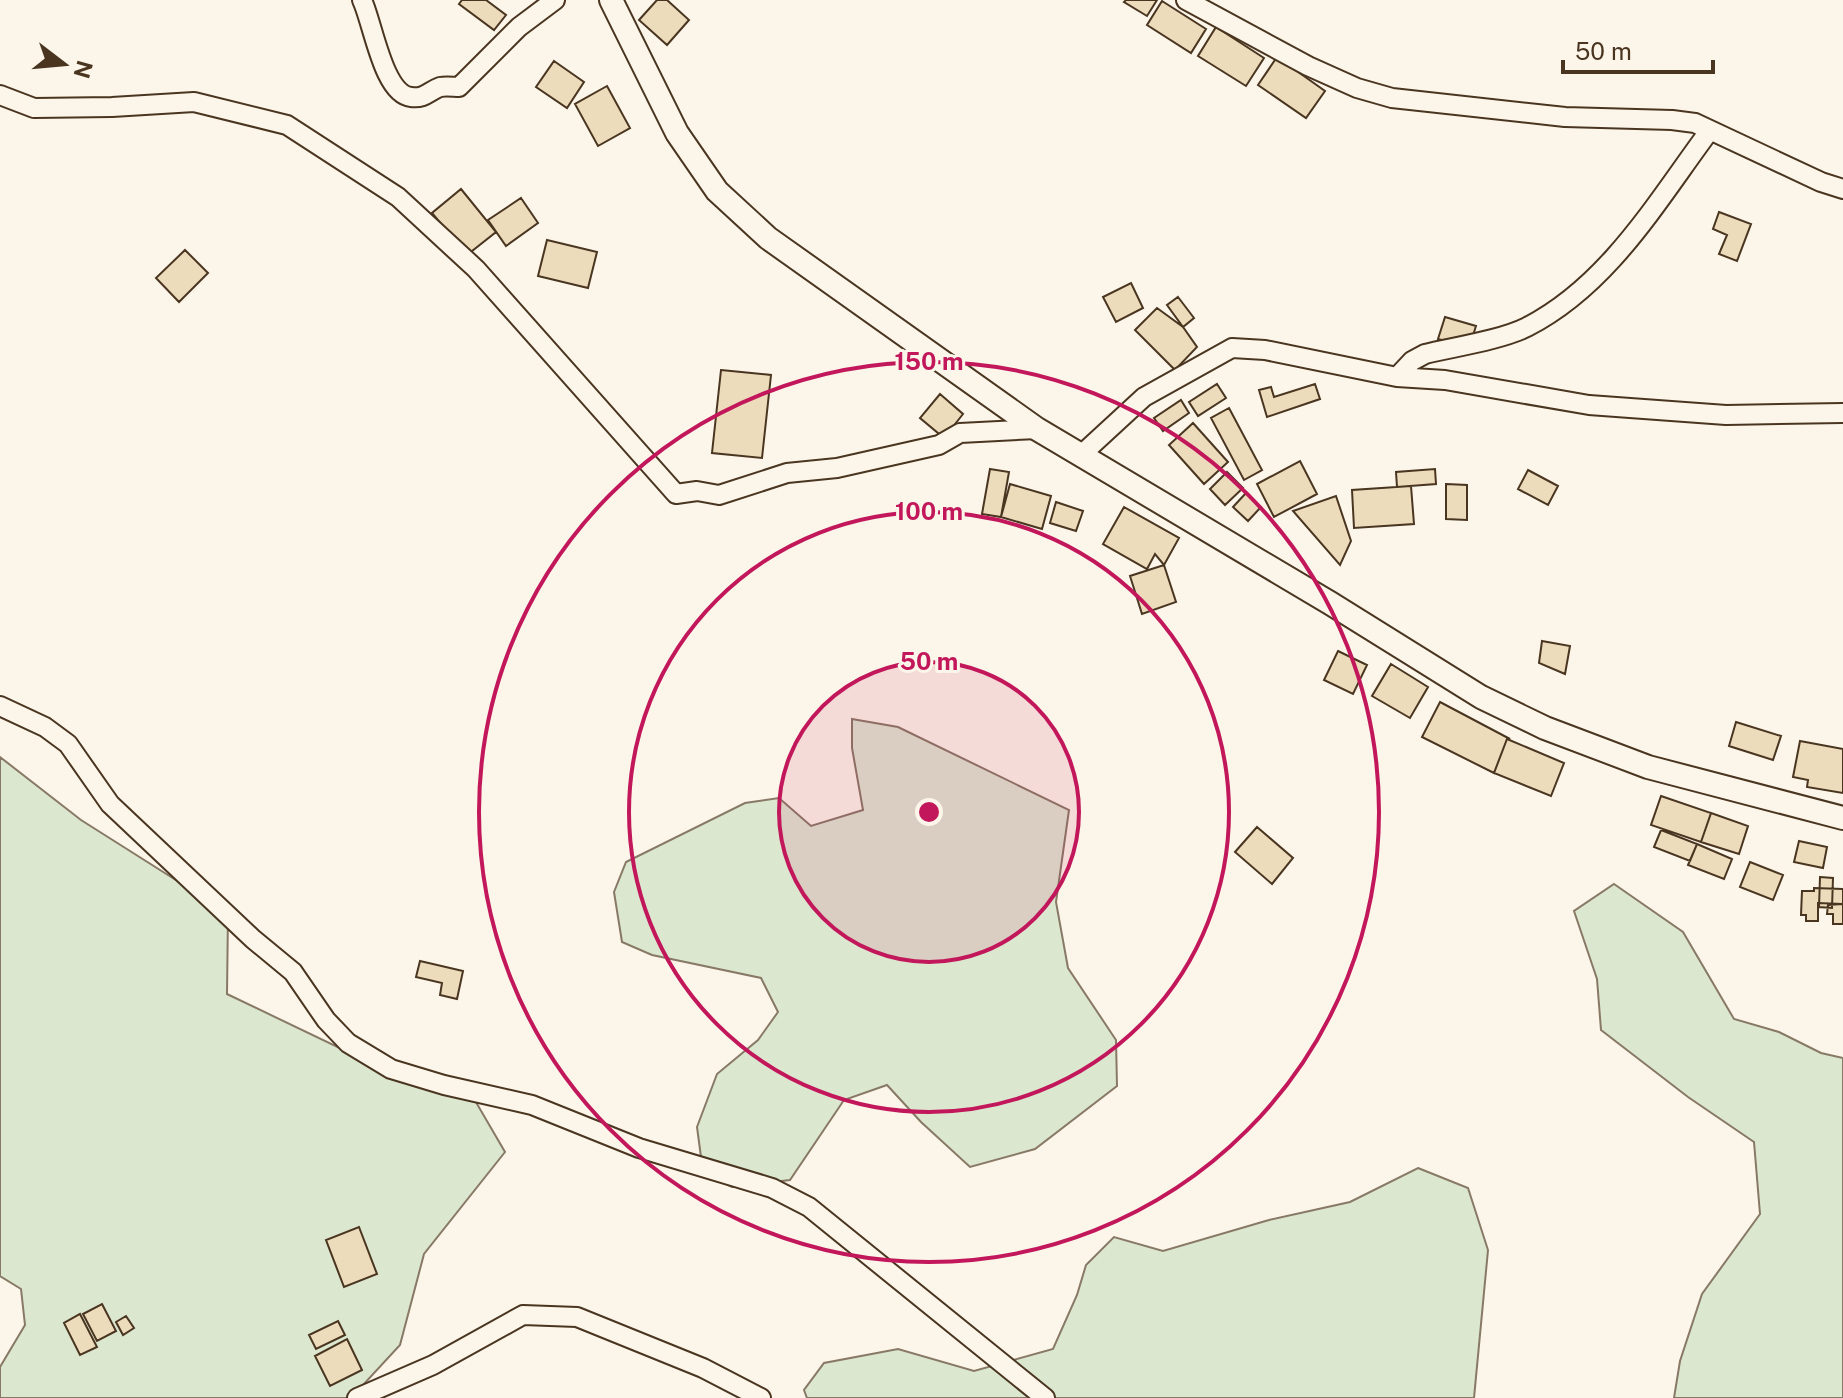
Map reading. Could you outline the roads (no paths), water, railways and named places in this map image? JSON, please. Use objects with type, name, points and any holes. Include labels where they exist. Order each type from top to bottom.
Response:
[{"type":"street","points":[[362,0],[381,60],[394,87],[408,97],[425,97],[440,87],[459,87],[519,27],[555,0]]},
{"type":"street","points":[[611,0],[677,133],[717,191],[768,238],[1037,429],[1330,603],[1481,697],[1532,722],[1648,767],[1843,818]]},
{"type":"street","points":[[1186,0],[1308,66],[1357,88],[1392,98],[1565,117],[1695,123],[1821,182],[1843,189]]},
{"type":"street","points":[[0,95],[34,108],[194,102],[287,125],[398,197],[476,269],[676,494],[697,491],[719,495],[787,473],[837,468],[939,445],[960,433],[1037,429]]},
{"type":"street","points":[[1397,377],[1412,361],[1425,354],[1524,328],[1569,301],[1613,261],[1710,130]]},
{"type":"street","points":[[1081,455],[1144,397],[1232,348],[1265,350],[1397,377],[1445,380],[1589,405],[1672,413],[1843,413]]},
{"type":"street","points":[[0,706],[45,727],[68,744],[110,804],[253,939],[293,972],[326,1020],[348,1043],[391,1069],[532,1105],[639,1148],[772,1188],[809,1207],[1045,1398]]},
{"type":"street","points":[[357,1398],[433,1365],[523,1315],[577,1317],[703,1368],[761,1398]]}]
